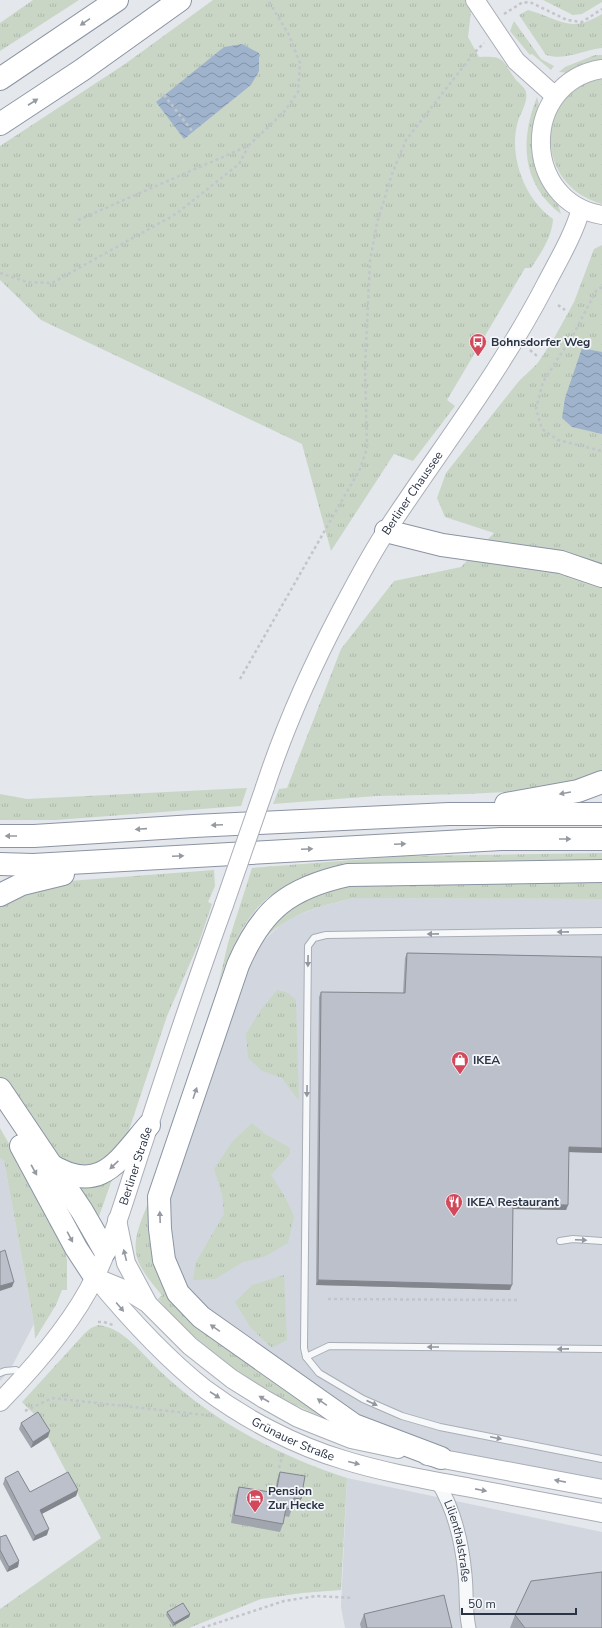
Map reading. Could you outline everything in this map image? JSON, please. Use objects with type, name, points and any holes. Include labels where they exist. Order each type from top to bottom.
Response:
[{"type":"highway","points":[[0,79],[118,0]]},
{"type":"highway","points":[[0,124],[82,70],[180,0]]},
{"type":"highway","points":[[386,531],[442,545],[562,562],[600,576]]},
{"type":"highway","points":[[449,814],[578,791],[602,782]]},
{"type":"highway","points":[[0,836],[34,836],[186,826],[449,814],[602,814]]},
{"type":"highway","points":[[0,864],[33,865],[500,839],[602,839]]},
{"type":"highway","points":[[0,895],[22,884],[44,877],[139,858]]},
{"type":"highway","points":[[441,1458],[354,1425],[201,1317],[178,1293],[164,1260],[160,1229],[159,1197],[243,952],[256,930],[270,912],[286,898],[302,888],[320,881],[348,875],[602,871]]},
{"type":"highway","points":[[0,1089],[82,1211],[105,1250]]},
{"type":"highway","points":[[0,1112],[95,1277]]},
{"type":"highway","points":[[49,1164],[61,1172],[72,1175],[87,1177],[103,1173],[116,1164],[149,1125]]},
{"type":"street","points":[[475,0],[516,61],[555,96]]},
{"type":"street","points":[[602,69],[580,76],[566,85],[555,96],[547,110],[541,126],[540,142],[542,159],[547,174],[556,188],[567,200],[581,209],[602,215]]},
{"type":"street","name":"Berliner Chaussee","points":[[224,905],[296,703],[357,580],[386,531],[487,384],[524,324],[572,235],[581,209]]},
{"type":"street","name":"Berliner Straße","points":[[0,1402],[24,1377],[70,1316],[95,1277],[117,1219],[149,1125],[194,985],[224,905]]},
{"type":"street","name":"Grünauer Straße","points":[[117,1219],[126,1263],[147,1303]]},
{"type":"street","name":"Grünauer Straße","points":[[95,1277],[126,1290],[147,1303],[190,1346],[216,1367],[264,1399],[298,1418],[351,1439],[441,1458],[601,1488]]},
{"type":"street","name":"Grünauer Straße","points":[[95,1277],[129,1318],[162,1352],[205,1389],[254,1420],[299,1443],[344,1460],[437,1481],[602,1513]]},
{"type":"street","name":"Lilienthalstraße","points":[[437,1481],[453,1510],[457,1527],[465,1575],[469,1628]]},
{"type":"lane","points":[[602,931],[326,935],[314,938],[308,946],[304,1340],[306,1357],[319,1373],[363,1399],[402,1416],[440,1427],[602,1459]]},
{"type":"lane","points":[[560,1241],[602,1241]]},
{"type":"lane","points":[[306,1357],[329,1346],[602,1349]]},
{"type":"lane","points":[[0,1373],[5,1370],[16,1370],[24,1377]]},
{"type":"path","points":[[0,273],[27,282],[52,283],[176,214],[238,164],[248,146],[284,112],[298,92],[300,63],[289,35],[268,0]]},
{"type":"path","points":[[524,0],[527,3]]},
{"type":"path","points":[[240,679],[341,506],[360,469],[367,448],[366,367],[370,262],[377,223],[392,174],[406,140],[493,27],[521,3],[532,4],[567,20],[582,22],[602,9]]},
{"type":"path","points":[[164,95],[193,132]]},
{"type":"path","points":[[78,220],[248,146]]},
{"type":"path","points":[[602,287],[596,291],[573,335],[543,382],[536,409],[542,429],[558,440],[602,451]]},
{"type":"path","points":[[558,305],[565,310]]},
{"type":"path","points":[[530,350],[537,356]]},
{"type":"path","points":[[328,1299],[518,1300]]},
{"type":"path","points":[[24,1411],[52,1398],[216,1416]]},
{"type":"path","points":[[280,1468],[284,1450]]},
{"type":"path","points":[[202,1628],[284,1601],[316,1596],[353,1598]]},
{"type":"shaded area","points":[[354,898],[602,899],[602,1479],[465,1455],[368,1424],[197,1304],[179,1278],[166,1232],[172,1189],[248,966],[262,942],[287,919],[322,906]]},
{"type":"shaded area","points":[[0,1158],[4,1161],[34,1324],[10,1370],[0,1381]]},
{"type":"shaded area","points":[[347,1478],[602,1532],[602,1628],[345,1628],[341,1607]]},
{"type":"green space","points":[[33,0],[79,0],[0,51],[0,23]]},
{"type":"green space","points":[[213,0],[465,0],[471,11],[468,37],[479,57],[499,58],[526,92],[525,103],[515,134],[517,162],[521,175],[534,200],[553,219],[551,232],[542,251],[531,268],[525,268],[447,400],[455,406],[413,461],[394,454],[331,551],[302,444],[41,320],[0,280],[0,146],[125,64]]},
{"type":"green space","points":[[543,0],[602,0],[602,2],[582,14],[573,15]]},
{"type":"green space","points":[[528,10],[565,23],[573,24],[591,20],[602,14],[602,48],[560,57],[546,55],[519,15]]},
{"type":"green space","points":[[514,21],[541,59],[554,66],[551,70],[532,54],[530,55],[510,31]]},
{"type":"green space","points":[[595,55],[602,55],[602,62],[569,73],[559,72],[565,67]]},
{"type":"green space","points":[[602,79],[602,204],[579,194],[563,178],[554,159],[551,138],[554,118],[564,100],[580,87]]},
{"type":"green space","points":[[537,97],[539,106],[532,136],[533,155],[538,171],[555,199],[561,214],[548,202],[538,189],[531,175],[527,145],[528,129]]},
{"type":"green space","points":[[602,245],[602,775],[563,789],[468,794],[376,796],[273,804],[279,789],[287,788],[341,649],[394,581],[461,567],[494,533],[445,517],[437,498],[446,473],[519,381],[537,364],[553,340],[574,302],[594,249]]},
{"type":"green space","points":[[247,788],[241,806],[56,820],[0,820],[0,794],[27,799]]},
{"type":"green space","points":[[602,853],[602,864],[288,884],[266,899],[248,920],[231,952],[218,986],[228,943],[252,868],[405,856]]},
{"type":"green space","points":[[214,870],[215,886],[208,902],[212,904],[198,945],[167,1016],[125,1142],[106,1165],[63,1166],[0,1079],[0,905],[12,897],[69,881]]},
{"type":"green space","points":[[602,879],[602,899],[354,898],[341,901],[304,912],[281,924],[262,942],[248,966],[252,950],[285,908],[339,883]]},
{"type":"green space","points":[[277,990],[288,993],[296,1000],[299,1101],[282,1078],[262,1071],[248,1058],[246,1034],[260,1011]]},
{"type":"green space","points":[[252,1123],[265,1134],[290,1148],[290,1154],[271,1175],[284,1195],[294,1216],[288,1243],[264,1257],[243,1262],[215,1279],[193,1280],[196,1262],[224,1214],[222,1194],[214,1169],[232,1142]]},
{"type":"green space","points":[[0,1128],[64,1247],[67,1260],[67,1290],[62,1290],[56,1305],[35,1339],[34,1324],[4,1161],[0,1158]]},
{"type":"green space","points":[[113,1177],[98,1219],[76,1184]]},
{"type":"green space","points":[[150,1199],[148,1231],[161,1275],[328,1419],[280,1397],[236,1370],[195,1337],[158,1299],[162,1295],[143,1270],[138,1260],[136,1250],[136,1240],[139,1228]]},
{"type":"green space","points":[[284,1275],[287,1340],[272,1348],[251,1328],[235,1302],[252,1285]]},
{"type":"green space","points":[[98,1325],[107,1327],[124,1336],[180,1389],[224,1421],[272,1448],[296,1459],[347,1478],[341,1590],[302,1593],[261,1599],[189,1628],[0,1628],[0,1609],[101,1538],[38,1418],[22,1402],[85,1333]]},
{"type":"water","points":[[242,44],[259,53],[259,71],[251,85],[184,139],[156,102],[224,47]]},
{"type":"water","points":[[582,348],[602,352],[602,434],[572,427],[562,418],[565,398]]},
{"type":"building","name":"IKEA","points":[[407,953],[602,957],[602,1148],[569,1147],[568,1205],[513,1204],[512,1285],[318,1280],[321,992],[405,993]]},
{"type":"building","points":[[5,1250],[14,1282],[0,1286],[0,1252]]},
{"type":"building","points":[[38,1412],[50,1431],[33,1442],[21,1423]]},
{"type":"building","points":[[18,1471],[30,1492],[68,1472],[78,1490],[40,1510],[49,1529],[35,1536],[5,1478]]},
{"type":"building","points":[[280,1472],[305,1476],[301,1499],[294,1498],[292,1509],[286,1508],[283,1524],[234,1515],[239,1487],[276,1493]]},
{"type":"building","points":[[6,1535],[19,1561],[9,1567],[0,1550],[0,1537]]},
{"type":"building","points":[[602,1572],[602,1628],[525,1628],[515,1615],[531,1581]]},
{"type":"building","points":[[444,1595],[452,1628],[367,1628],[364,1614]]},
{"type":"building","points":[[183,1603],[190,1614],[174,1623],[167,1612]]},
{"type":"place","name":"Bohnsdorfer Weg","points":[[478,357]]},
{"type":"place","name":"IKEA","points":[[460,1075]]},
{"type":"place","name":"IKEA Restaurant","points":[[454,1217]]},
{"type":"place","name":"Pension Zur Hecke","points":[[255,1513]]}]
